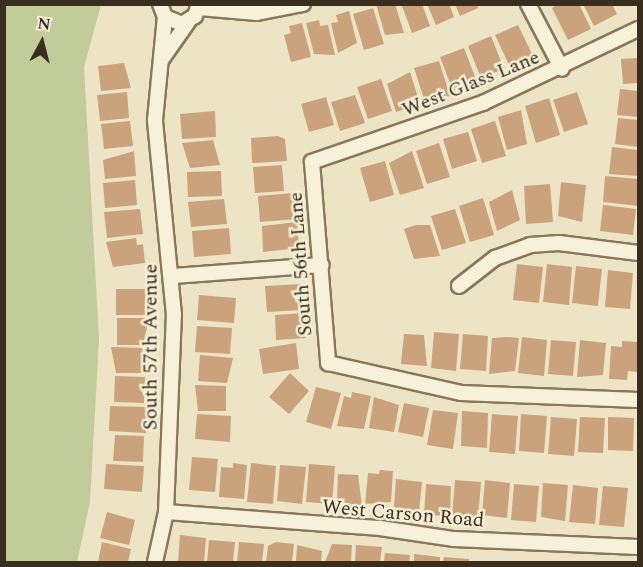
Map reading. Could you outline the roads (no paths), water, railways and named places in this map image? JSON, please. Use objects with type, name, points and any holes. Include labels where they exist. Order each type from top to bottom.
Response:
[{"type":"street","points":[[199,6],[257,14],[303,4]]},
{"type":"street","points":[[528,4],[562,69]]},
{"type":"street","name":"South 57th Avenue","points":[[162,60],[199,6]]},
{"type":"street","name":"South 57th Avenue","points":[[155,562],[166,512],[173,276],[155,120],[162,60],[163,11],[188,22]]},
{"type":"street","name":"West Glass Lane","points":[[312,162],[483,103],[562,69],[639,29]]},
{"type":"street","name":"South 56th Lane","points":[[312,162],[328,363],[461,393],[639,400]]},
{"type":"street","points":[[459,286],[495,258],[530,245],[559,243],[639,253]]},
{"type":"street","points":[[173,276],[322,265]]},
{"type":"street","name":"West Carson Road","points":[[166,512],[380,528],[454,539],[639,547]]}]
